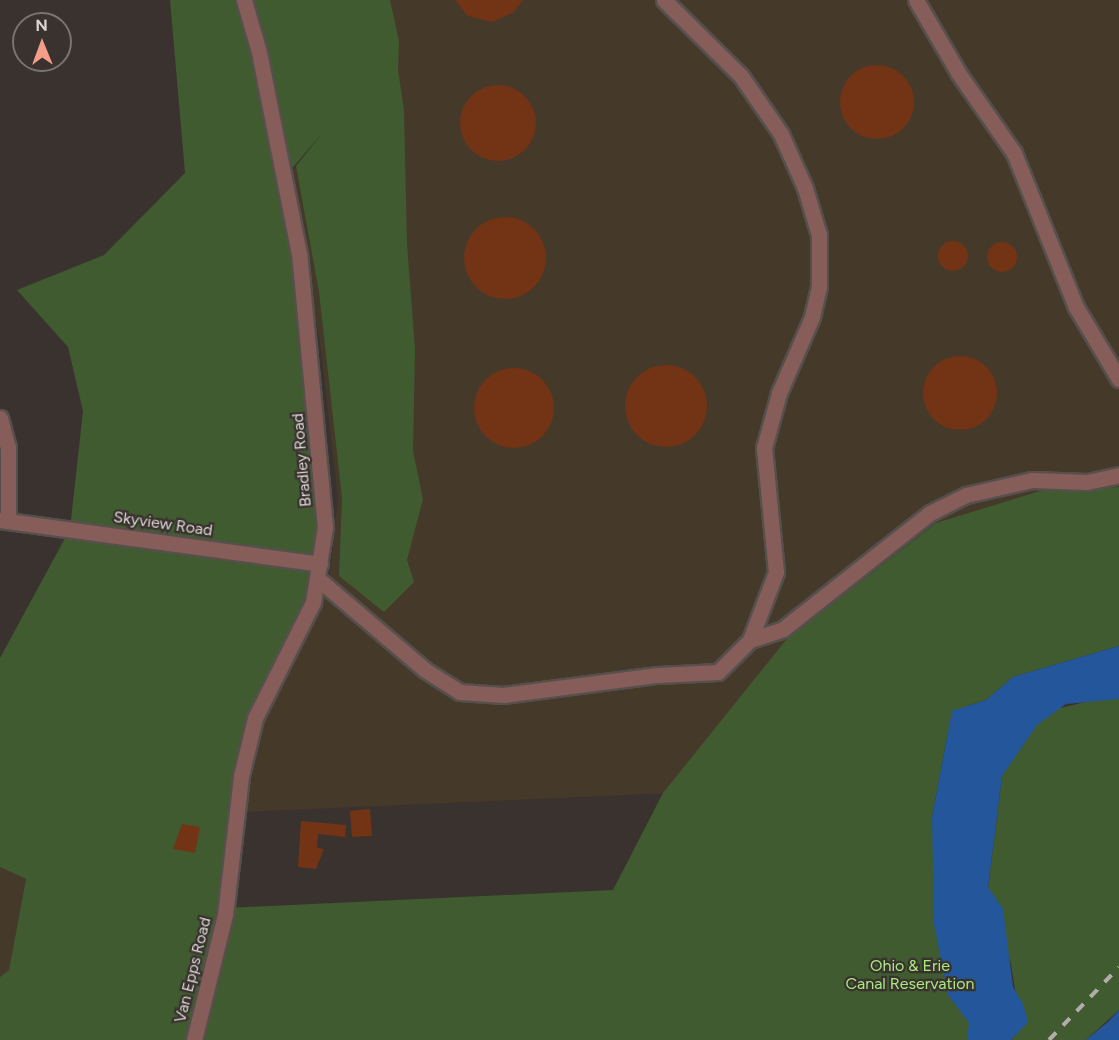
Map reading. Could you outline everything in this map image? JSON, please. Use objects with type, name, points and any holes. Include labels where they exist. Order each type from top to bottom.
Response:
[{"type":"street","name":"Bradley Road","points":[[226,908],[241,776],[255,718],[313,602],[319,571],[324,495],[299,254],[259,52],[244,0]]},
{"type":"street","points":[[319,571],[425,670],[460,693],[503,695],[658,675],[718,672],[750,640],[777,572],[764,448],[778,393],[813,317],[819,287],[819,235],[805,188],[780,134],[741,76],[664,0]]},
{"type":"street","points":[[916,0],[959,74],[1014,153],[1076,307],[1119,379]]},
{"type":"street","points":[[0,418],[8,447],[4,520]]},
{"type":"street","points":[[750,640],[783,629],[930,513],[966,495],[1032,480],[1087,482],[1119,475]]},
{"type":"street","name":"Skyview Road","points":[[4,520],[319,571]]},
{"type":"street","name":"Van Epps Road","points":[[194,1040],[226,908]]},
{"type":"shaded area","points":[[352,0],[1119,0],[1119,609],[740,790],[245,812],[264,720],[329,583],[338,498],[321,350],[292,171],[370,76]]},
{"type":"shaded area","points":[[0,867],[26,879],[9,970],[0,977]]},
{"type":"green space","points":[[170,0],[390,0],[399,41],[398,70],[404,110],[407,244],[415,349],[413,451],[423,499],[407,560],[414,582],[384,612],[339,576],[342,498],[319,292],[296,166],[323,132],[284,178],[324,495],[313,602],[255,718],[226,908],[613,890],[663,793],[786,640],[936,523],[1040,491],[1119,487],[1119,646],[1013,677],[986,700],[967,706],[948,732],[932,817],[934,848],[989,1040],[0,1040],[0,977],[9,970],[26,879],[0,867],[0,658],[70,529],[83,411],[68,347],[17,290],[104,255],[185,173]]},
{"type":"green space","name":"Ohio & Erie Canal Reservation","points":[[1119,694],[1119,1010],[1086,1040],[1011,1040],[1021,1028],[1011,964],[988,887],[1002,776],[1035,714]]},
{"type":"water","points":[[1119,646],[1119,699],[1066,704],[1037,725],[1002,776],[988,887],[1003,909],[1013,987],[1023,1004],[1028,1022],[1011,1040],[967,1040],[969,1023],[948,995],[934,924],[932,817],[952,711],[986,700],[1013,677]]},
{"type":"water","points":[[1119,1010],[1119,1040],[1086,1040],[1109,1021]]},
{"type":"building","points":[[455,0],[523,0],[514,12],[492,22],[468,16]]},
{"type":"building","points":[[870,65],[884,65],[898,71],[908,81],[914,95],[914,109],[908,123],[898,133],[884,139],[870,139],[856,133],[846,123],[840,109],[840,95],[846,81],[856,71]]},
{"type":"building","points":[[498,85],[512,88],[525,96],[533,109],[536,123],[533,137],[525,150],[512,158],[498,161],[484,158],[471,150],[463,137],[460,123],[463,109],[471,96],[484,88]]},
{"type":"building","points":[[505,217],[528,224],[534,229],[539,235],[546,258],[539,281],[534,287],[528,292],[505,299],[482,292],[476,287],[471,281],[464,258],[471,235],[476,229],[482,224]]},
{"type":"building","points":[[953,241],[964,245],[968,256],[964,267],[953,271],[942,267],[938,256],[942,245]]},
{"type":"building","points":[[1002,242],[1013,246],[1017,257],[1013,268],[1002,272],[991,268],[987,257],[991,246]]},
{"type":"building","points":[[960,356],[981,362],[991,372],[997,393],[991,414],[981,424],[960,430],[939,424],[929,414],[923,393],[929,372],[939,362]]},
{"type":"building","points":[[666,365],[682,369],[695,377],[703,390],[707,406],[703,422],[695,435],[682,443],[666,447],[650,443],[637,435],[629,422],[625,406],[629,390],[637,377],[650,369]]},
{"type":"building","points":[[506,368],[522,368],[543,379],[554,400],[554,416],[543,437],[522,448],[506,448],[492,442],[480,430],[474,416],[474,400],[480,386],[492,374]]},
{"type":"building","points":[[370,809],[372,836],[352,837],[350,811]]},
{"type":"building","points":[[301,821],[346,825],[345,837],[318,834],[317,848],[324,849],[316,869],[298,867]]},
{"type":"building","points":[[182,824],[200,827],[195,853],[173,849]]},
{"type":"railway","points":[[1049,1040],[1119,967]]}]
